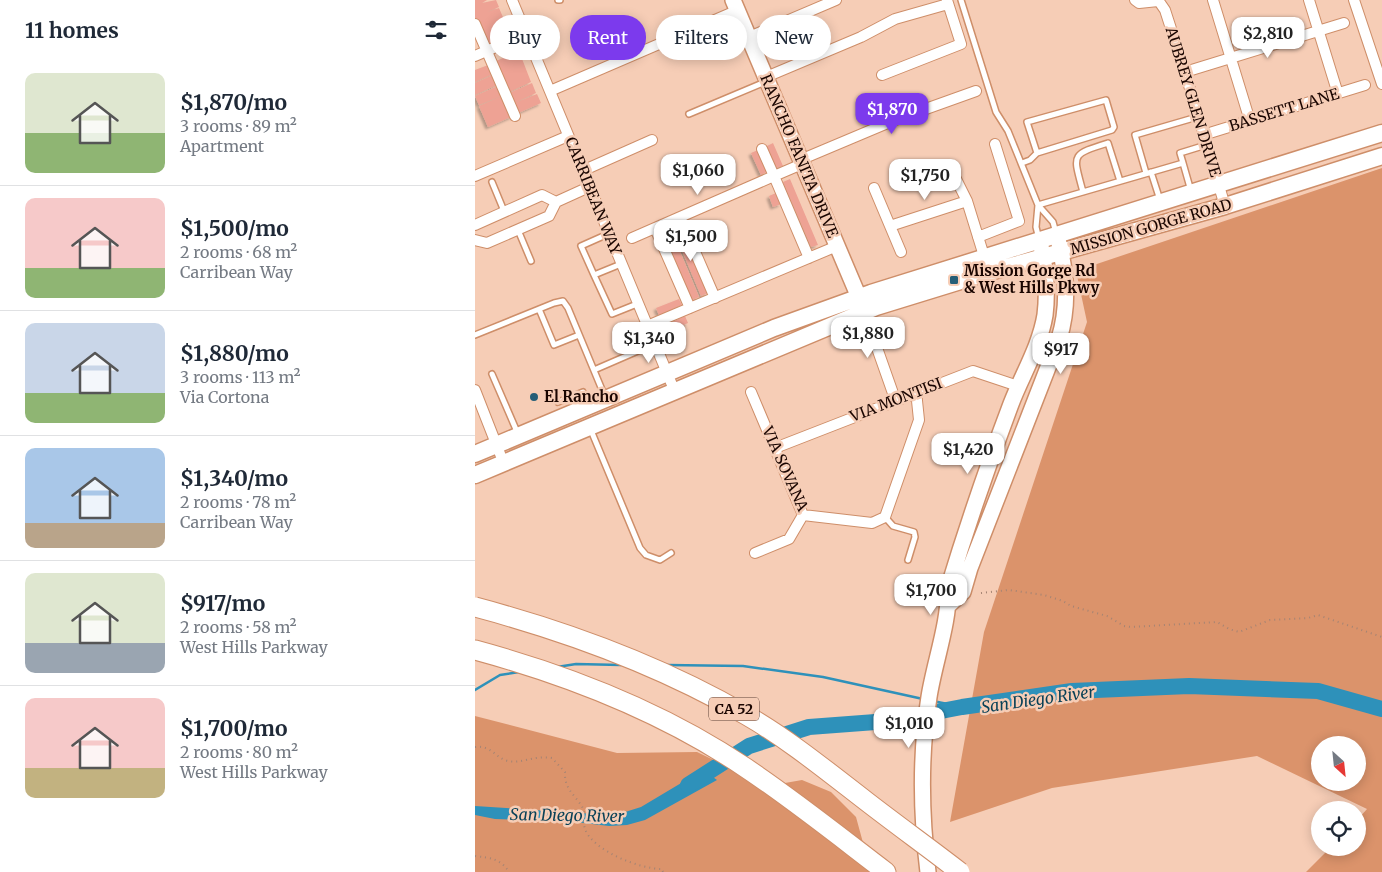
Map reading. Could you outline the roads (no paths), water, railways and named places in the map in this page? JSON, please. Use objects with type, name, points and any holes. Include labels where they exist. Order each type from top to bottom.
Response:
[{"type":"highway","name":"CA 52","points":[[475,607],[535,623],[614,651],[678,680],[746,715],[820,766],[960,872]]},
{"type":"highway","name":"CA 52","points":[[475,650],[575,681],[634,705],[694,737],[745,767],[886,872]]},
{"type":"main road","name":"RANCHO FANITA DRIVE","points":[[736,5],[861,304]]},
{"type":"main road","name":"MISSION GORGE ROAD","points":[[475,475],[675,392],[861,304],[984,256],[1192,194],[1382,133]]},
{"type":"main road","name":"MISSION GORGE ROAD","points":[[475,454],[774,328],[1061,253],[1225,206],[1382,156]]},
{"type":"main road","points":[[949,605],[963,592],[970,568],[1023,430],[1057,348],[1065,321],[1067,296],[1057,235]]},
{"type":"main road","points":[[928,869],[923,806],[924,750],[929,698],[941,634],[949,605],[948,589],[982,482],[1018,386],[1038,341],[1048,292],[1040,240]]},
{"type":"main road","points":[[573,435],[572,426],[604,411],[607,406],[607,400]]},
{"type":"street","name":"CARRIBEAN WAY","points":[[512,0],[519,15]]},
{"type":"street","points":[[749,37],[836,0]]},
{"type":"street","points":[[1135,0],[1139,3],[1158,0]]},
{"type":"street","name":"AUBREY GLEN DRIVE","points":[[1158,0],[1165,10],[1225,206]]},
{"type":"street","points":[[1213,0],[1250,121]]},
{"type":"street","points":[[1309,0],[1338,94]]},
{"type":"street","points":[[1354,0],[1382,84]]},
{"type":"street","points":[[767,79],[895,20],[948,2],[961,44],[882,75]]},
{"type":"street","points":[[550,91],[736,5]]},
{"type":"street","points":[[1185,72],[1344,23]]},
{"type":"street","points":[[475,24],[515,116]]},
{"type":"street","points":[[475,56],[490,50]]},
{"type":"street","name":"CARRIBEAN WAY","points":[[537,60],[675,392]]},
{"type":"street","name":"BASSETT LANE","points":[[1203,135],[1365,85]]},
{"type":"street","points":[[632,238],[774,176],[895,120],[976,91]]},
{"type":"street","points":[[475,176],[568,136]]},
{"type":"street","points":[[582,171],[652,140]]},
{"type":"street","points":[[978,237],[1019,221],[995,144]]},
{"type":"street","points":[[762,149],[809,258]]},
{"type":"street","points":[[952,171],[967,201],[984,256]]},
{"type":"street","points":[[475,240],[487,243],[549,216],[555,202],[589,187]]},
{"type":"street","points":[[874,188],[901,252]]},
{"type":"street","points":[[475,225],[542,195],[555,202]]},
{"type":"street","points":[[890,226],[967,201]]},
{"type":"street","points":[[680,217],[715,298]]},
{"type":"street","points":[[655,228],[690,308]]},
{"type":"street","points":[[647,326],[837,246]]},
{"type":"street","points":[[861,304],[895,400]]},
{"type":"street","name":"VIA MONTISI","points":[[775,448],[916,391],[973,371],[1018,386]]},
{"type":"street","points":[[475,390],[481,413],[504,464]]},
{"type":"street","points":[[885,517],[919,420],[916,391]]},
{"type":"street","name":"VIA SOVANA","points":[[751,392],[803,516],[872,523],[885,517]]},
{"type":"street","points":[[755,554],[789,539],[803,516]]},
{"type":"lane","points":[[961,0],[996,112],[1008,131],[1038,205],[1053,222],[1057,235]]},
{"type":"lane","points":[[689,114],[767,79]]},
{"type":"lane","points":[[1022,163],[1030,160],[1037,153],[1112,130],[1114,127],[1106,100],[1027,122],[1037,153]]},
{"type":"lane","points":[[1161,203],[1135,135],[1197,117]]},
{"type":"lane","points":[[1083,192],[1076,165],[1077,156],[1082,151],[1108,143],[1120,181]]},
{"type":"lane","points":[[1192,194],[1180,153],[1206,146]]},
{"type":"lane","points":[[1038,205],[1183,163]]},
{"type":"lane","points":[[492,182],[505,211]]},
{"type":"lane","points":[[1038,205],[1036,227],[1040,240]]},
{"type":"lane","points":[[517,230],[531,261]]},
{"type":"lane","points":[[608,234],[581,246],[612,314],[637,304]]},
{"type":"lane","points":[[594,275],[621,264]]},
{"type":"lane","points":[[475,335],[559,301],[565,303],[607,400]]},
{"type":"lane","points":[[539,309],[554,345],[579,335]]},
{"type":"lane","points":[[594,370],[654,344]]},
{"type":"lane","points":[[492,374],[519,437]]},
{"type":"lane","points":[[558,402],[583,392]]},
{"type":"lane","points":[[571,397],[578,412]]},
{"type":"lane","points":[[590,428],[640,548],[646,555],[660,560],[671,553]]},
{"type":"lane","points":[[885,517],[893,526],[914,532],[915,537],[908,560]]},
{"type":"water","points":[[703,770],[717,780],[645,820],[627,825],[609,826],[575,822],[495,819],[475,815],[475,806],[594,814],[622,813],[641,807]]},
{"type":"waterway","points":[[557,667],[576,664],[621,665]]},
{"type":"waterway","points":[[667,665],[743,666],[823,677],[923,699]]},
{"type":"waterway","points":[[475,690],[500,675],[519,672]]},
{"type":"waterway","name":"San Diego River","points":[[688,785],[749,746],[809,727],[889,721],[962,707],[1072,691],[1189,686],[1318,691],[1382,709]]},
{"type":"waterway","points":[[933,701],[962,707]]},
{"type":"place","name":"Mission Gorge Rd & West Hills Pkwy","points":[[954,280]]},
{"type":"place","name":"El Rancho","points":[[534,397]]}]
